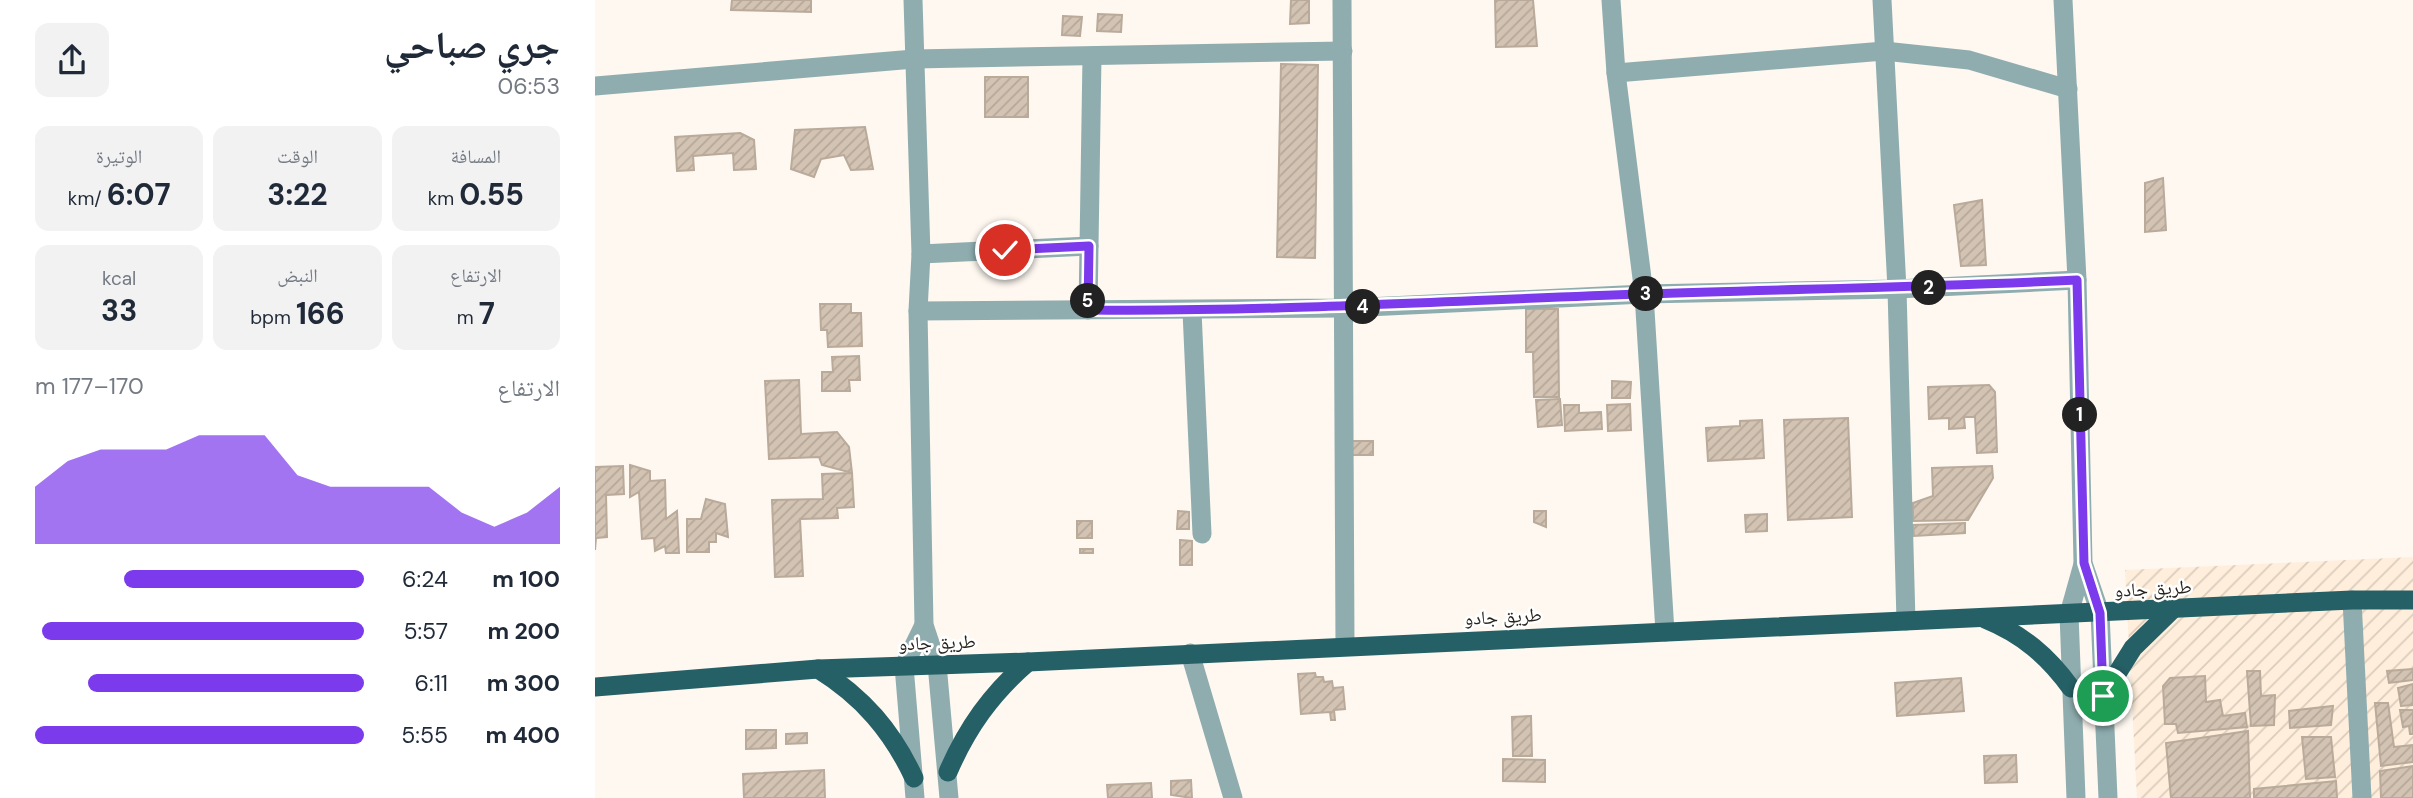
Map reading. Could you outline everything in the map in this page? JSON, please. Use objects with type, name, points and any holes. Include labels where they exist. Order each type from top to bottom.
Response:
[{"type":"highway","name":"طريق جادو","points":[[595,687],[818,669],[1028,662],[2352,600],[2413,600]]},
{"type":"highway","points":[[2103,696],[2133,649],[2173,609]]},
{"type":"highway","points":[[1981,617],[2023,638],[2041,652],[2071,688]]},
{"type":"highway","points":[[948,772],[972,723],[1007,680],[1028,662]]},
{"type":"highway","points":[[818,669],[859,698],[876,715],[904,756],[915,788]]},
{"type":"street","points":[[913,0],[921,254],[918,311],[924,625],[937,664],[949,798]]},
{"type":"street","points":[[1342,0],[1346,308],[1343,354],[1345,646]]},
{"type":"street","points":[[1611,0],[1616,73],[1644,294],[1665,632]]},
{"type":"street","points":[[1882,0],[1897,289],[1906,621]]},
{"type":"street","points":[[2063,0],[2077,280],[2084,563],[2100,613],[2108,798]]},
{"type":"street","points":[[595,86],[914,59],[1343,51]]},
{"type":"street","points":[[1616,73],[1884,51],[1969,60],[2068,89]]},
{"type":"street","points":[[1088,310],[1092,56]]},
{"type":"street","points":[[921,254],[1089,246]]},
{"type":"street","points":[[918,311],[1346,308],[1644,294],[1897,289],[2077,280]]},
{"type":"street","points":[[1192,311],[1202,534]]},
{"type":"street","points":[[2076,798],[2069,614],[2084,563]]},
{"type":"street","points":[[2352,600],[2362,798]]},
{"type":"street","points":[[915,788],[904,666],[924,625]]},
{"type":"street","points":[[1190,653],[1233,798]]},
{"type":"shaded area","points":[[2413,557],[2413,798],[2137,798],[2125,570]]},
{"type":"building","points":[[732,0],[811,0],[811,12],[731,10]]},
{"type":"building","points":[[1291,0],[1309,0],[1309,23],[1290,24]]},
{"type":"building","points":[[1495,0],[1533,0],[1537,46],[1496,47]]},
{"type":"building","points":[[1098,14],[1122,15],[1121,32],[1097,31]]},
{"type":"building","points":[[1063,16],[1082,17],[1080,36],[1062,35]]},
{"type":"building","points":[[1281,64],[1318,65],[1315,258],[1277,257]]},
{"type":"building","points":[[985,77],[1028,77],[1028,117],[985,117]]},
{"type":"building","points":[[865,127],[873,169],[851,170],[844,155],[821,159],[814,177],[791,169],[795,130]]},
{"type":"building","points":[[740,133],[754,140],[756,169],[734,170],[733,153],[693,156],[694,170],[677,171],[675,137]]},
{"type":"building","points":[[2163,178],[2166,230],[2145,232],[2145,183]]},
{"type":"building","points":[[1982,200],[1986,265],[1961,266],[1954,205]]},
{"type":"building","points":[[820,304],[851,304],[851,313],[861,313],[862,346],[828,347],[827,330],[821,330]]},
{"type":"building","points":[[1526,309],[1558,309],[1559,397],[1534,397],[1533,352],[1526,352]]},
{"type":"building","points":[[859,356],[860,380],[849,380],[850,391],[822,391],[822,372],[833,372],[832,357]]},
{"type":"building","points":[[799,380],[801,434],[837,432],[849,447],[852,473],[822,465],[819,457],[769,459],[765,381]]},
{"type":"building","points":[[1612,381],[1631,382],[1630,398],[1612,398]]},
{"type":"building","points":[[1989,385],[1995,392],[1997,452],[1977,453],[1975,417],[1964,417],[1965,428],[1949,429],[1949,418],[1929,419],[1928,387]]},
{"type":"building","points":[[1560,399],[1562,425],[1538,427],[1536,400]]},
{"type":"building","points":[[1630,404],[1631,430],[1608,431],[1607,405]]},
{"type":"building","points":[[1564,405],[1579,405],[1579,413],[1601,412],[1602,429],[1565,431]]},
{"type":"building","points":[[1848,418],[1852,517],[1788,520],[1784,420]]},
{"type":"building","points":[[1762,420],[1764,458],[1708,461],[1706,428],[1740,426],[1740,421]]},
{"type":"building","points":[[1347,441],[1373,441],[1373,455],[1347,455]]},
{"type":"building","points":[[630,465],[650,471],[650,481],[665,480],[666,519],[677,511],[679,553],[666,553],[665,546],[655,551],[654,538],[642,539],[639,492],[630,497]]},
{"type":"building","points":[[623,466],[624,494],[606,495],[607,537],[596,538],[595,550],[595,467]]},
{"type":"building","points":[[1992,466],[1993,478],[1968,520],[1913,521],[1913,503],[1933,496],[1932,468]]},
{"type":"building","points":[[852,473],[854,507],[837,508],[838,518],[800,519],[803,576],[775,577],[772,500],[823,499],[822,474]]},
{"type":"building","points":[[706,499],[725,504],[728,537],[716,533],[716,542],[709,542],[709,552],[687,552],[687,519],[701,519]]},
{"type":"building","points":[[1178,511],[1189,512],[1189,529],[1177,529]]},
{"type":"building","points":[[1534,511],[1546,511],[1546,527],[1534,522]]},
{"type":"building","points":[[1767,514],[1767,531],[1746,532],[1745,515]]},
{"type":"building","points":[[1077,521],[1092,521],[1092,538],[1077,538]]},
{"type":"building","points":[[1965,523],[1965,533],[1914,536],[1913,525]]},
{"type":"building","points":[[1180,540],[1192,541],[1192,565],[1180,565]]},
{"type":"building","points":[[1080,549],[1093,549],[1093,553],[1080,553]]},
{"type":"building","points":[[2413,669],[2413,680],[2389,683],[2387,671]]},
{"type":"building","points":[[2247,671],[2260,671],[2261,696],[2275,695],[2274,725],[2251,726]]},
{"type":"building","points":[[1315,673],[1316,677],[1323,677],[1324,682],[1332,681],[1333,688],[1343,687],[1345,709],[1334,710],[1335,720],[1331,720],[1330,712],[1301,714],[1298,674]]},
{"type":"building","points":[[2205,676],[2206,702],[2220,700],[2223,716],[2245,713],[2247,727],[2178,733],[2176,724],[2165,724],[2163,686],[2170,678]]},
{"type":"building","points":[[1961,678],[1964,711],[1897,716],[1895,683]]},
{"type":"building","points":[[2413,684],[2413,705],[2401,706],[2398,688]]},
{"type":"building","points":[[2375,703],[2388,703],[2394,747],[2413,745],[2413,762],[2381,766]]},
{"type":"building","points":[[2333,706],[2331,725],[2290,728],[2289,711]]},
{"type":"building","points":[[2400,710],[2413,710],[2413,734],[2410,734],[2409,726],[2403,727]]},
{"type":"building","points":[[1531,716],[1532,756],[1513,756],[1512,717]]},
{"type":"building","points":[[746,730],[776,730],[776,748],[746,749]]},
{"type":"building","points":[[2248,731],[2250,798],[2171,798],[2166,743]]},
{"type":"building","points":[[807,733],[807,743],[786,744],[786,734]]},
{"type":"building","points":[[2302,737],[2331,737],[2335,777],[2306,779]]},
{"type":"building","points":[[2016,755],[2017,782],[1985,783],[1984,756]]},
{"type":"building","points":[[1503,759],[1545,760],[1545,782],[1503,781]]},
{"type":"building","points":[[2413,766],[2413,798],[2381,798],[2380,771]]},
{"type":"building","points":[[824,770],[825,798],[744,798],[743,774]]},
{"type":"building","points":[[1191,780],[1192,798],[1171,795],[1171,781]]},
{"type":"building","points":[[2336,781],[2337,798],[2254,798],[2254,789]]},
{"type":"building","points":[[1151,783],[1152,798],[1108,798],[1107,785]]},
{"type":"route","points":[[1005,250],[1089,246],[1088,310],[1346,308],[1644,294],[1897,289],[2077,280],[2084,563],[2100,613],[2103,696]]}]
